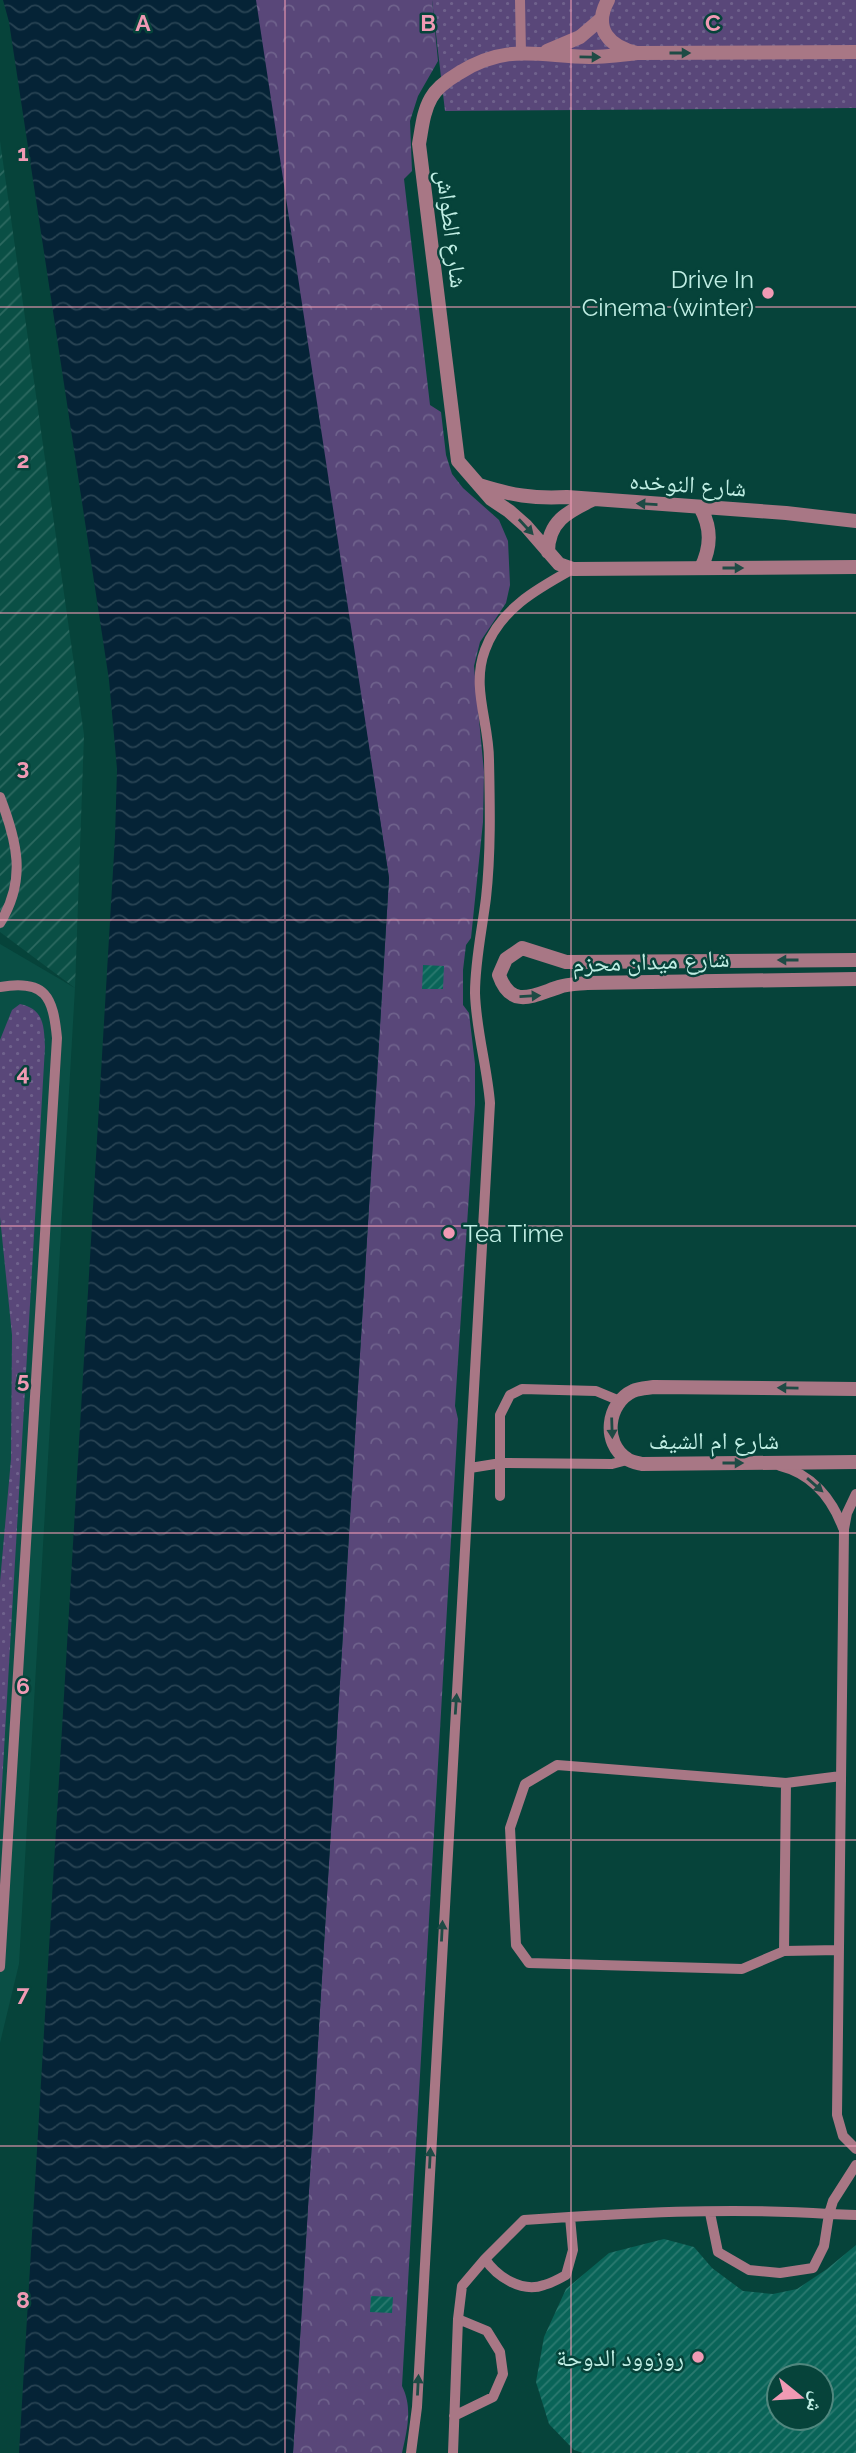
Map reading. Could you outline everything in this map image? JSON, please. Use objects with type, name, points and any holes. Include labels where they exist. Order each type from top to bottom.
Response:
[{"type":"street","points":[[608,0],[601,19],[603,29],[614,45],[637,53]]},
{"type":"street","name":"شارع الطواش","points":[[542,52],[568,44],[601,19]]},
{"type":"street","name":"شارع الطواش","points":[[573,569],[559,564],[526,526],[509,510],[491,499],[458,461],[419,144],[423,120],[432,96],[449,79],[496,55],[542,52],[590,57],[637,53],[856,52]]},
{"type":"street","points":[[478,485],[514,496],[593,500]]},
{"type":"street","name":"شارع النوخده","points":[[548,552],[548,542],[555,523],[570,510],[593,500],[856,521]]},
{"type":"street","points":[[700,507],[710,530],[708,553],[701,568]]},
{"type":"street","points":[[573,569],[856,568]]},
{"type":"street","name":"شارع ميدان محزم","points":[[856,960],[566,962],[523,948],[506,958],[499,975],[511,994],[530,998],[559,987],[587,983],[856,979]]},
{"type":"street","points":[[620,1401],[633,1390],[654,1387],[856,1389]]},
{"type":"street","name":"شارع ام الشيف","points":[[620,1401],[612,1416],[609,1430],[612,1440],[627,1460],[642,1464],[856,1462]]},
{"type":"lane","points":[[520,0],[521,53]]},
{"type":"lane","points":[[411,2453],[417,2407],[490,1103],[475,994],[490,848],[489,752],[479,697],[480,672],[484,652],[495,629],[511,610],[531,593],[573,569]]},
{"type":"lane","points":[[0,797],[15,842],[17,860],[13,898],[0,923]]},
{"type":"lane","points":[[0,987],[16,984],[35,986],[47,995],[54,1012],[57,1038],[0,1968]]},
{"type":"lane","points":[[500,1496],[500,1415],[510,1395],[522,1389],[596,1391],[620,1401]]},
{"type":"lane","points":[[470,1468],[501,1464],[611,1464],[627,1460]]},
{"type":"lane","points":[[768,1463],[793,1470],[816,1484],[832,1505],[844,1529]]},
{"type":"lane","points":[[856,1494],[847,1513],[844,1529],[837,2115],[843,2136],[856,2149]]},
{"type":"lane","points":[[839,1950],[784,1951],[741,1969],[529,1963],[516,1945],[510,1828],[525,1784],[557,1765],[786,1783],[841,1776]]},
{"type":"lane","points":[[784,1951],[786,1783]]},
{"type":"lane","points":[[709,2213],[718,2252],[749,2270],[780,2273],[813,2269],[824,2246],[833,2201],[856,2165]]},
{"type":"lane","points":[[453,2453],[458,2319],[462,2286],[524,2220],[606,2214],[856,2215]]},
{"type":"lane","points":[[485,2259],[494,2273],[518,2285],[542,2287],[566,2275],[573,2250],[570,2217]]},
{"type":"lane","points":[[454,2416],[493,2397],[503,2375],[500,2351],[487,2331],[458,2319]]},
{"type":"shaded area","points":[[0,141],[84,735],[75,988],[0,932]]},
{"type":"shaded area","points":[[0,944],[75,988],[19,1964],[0,2043]]},
{"type":"green space","points":[[253,0],[432,0],[438,61],[418,96],[410,121],[412,171],[404,179],[430,405],[441,412],[446,455],[452,474],[463,488],[499,520],[508,541],[510,585],[506,603],[480,642],[474,666],[484,772],[483,822],[471,938],[466,945],[463,970],[463,1005],[469,1013],[475,1064],[475,1104],[455,1406],[458,1419],[402,2386],[408,2419],[402,2453],[293,2453],[389,878]]},
{"type":"green space","points":[[432,0],[856,0],[856,108],[445,111]]},
{"type":"green space","points":[[20,1004],[28,1006],[38,1014],[43,1025],[45,1047],[0,1819],[0,1582],[11,1459],[12,1335],[0,1217],[0,1040],[12,1010]]},
{"type":"water","points":[[3,0],[256,0],[389,878],[293,2453],[19,2453],[117,769],[109,680],[9,22]]},
{"type":"building","points":[[423,965],[444,966],[443,989],[422,989]]},
{"type":"building","name":"روزوود الدوحة","points":[[664,2239],[694,2247],[712,2268],[743,2291],[773,2294],[797,2289],[856,2245],[856,2453],[583,2453],[574,2450],[549,2424],[536,2382],[544,2337],[566,2289],[609,2253]]},
{"type":"building","points":[[371,2296],[393,2297],[392,2313],[370,2312]]},
{"type":"place","name":"Drive In Cinema (winter)","points":[[768,293]]},
{"type":"place","name":"Tea Time","points":[[449,1233]]},
{"type":"place","name":"روزوود الدوحة","points":[[698,2357]]}]
